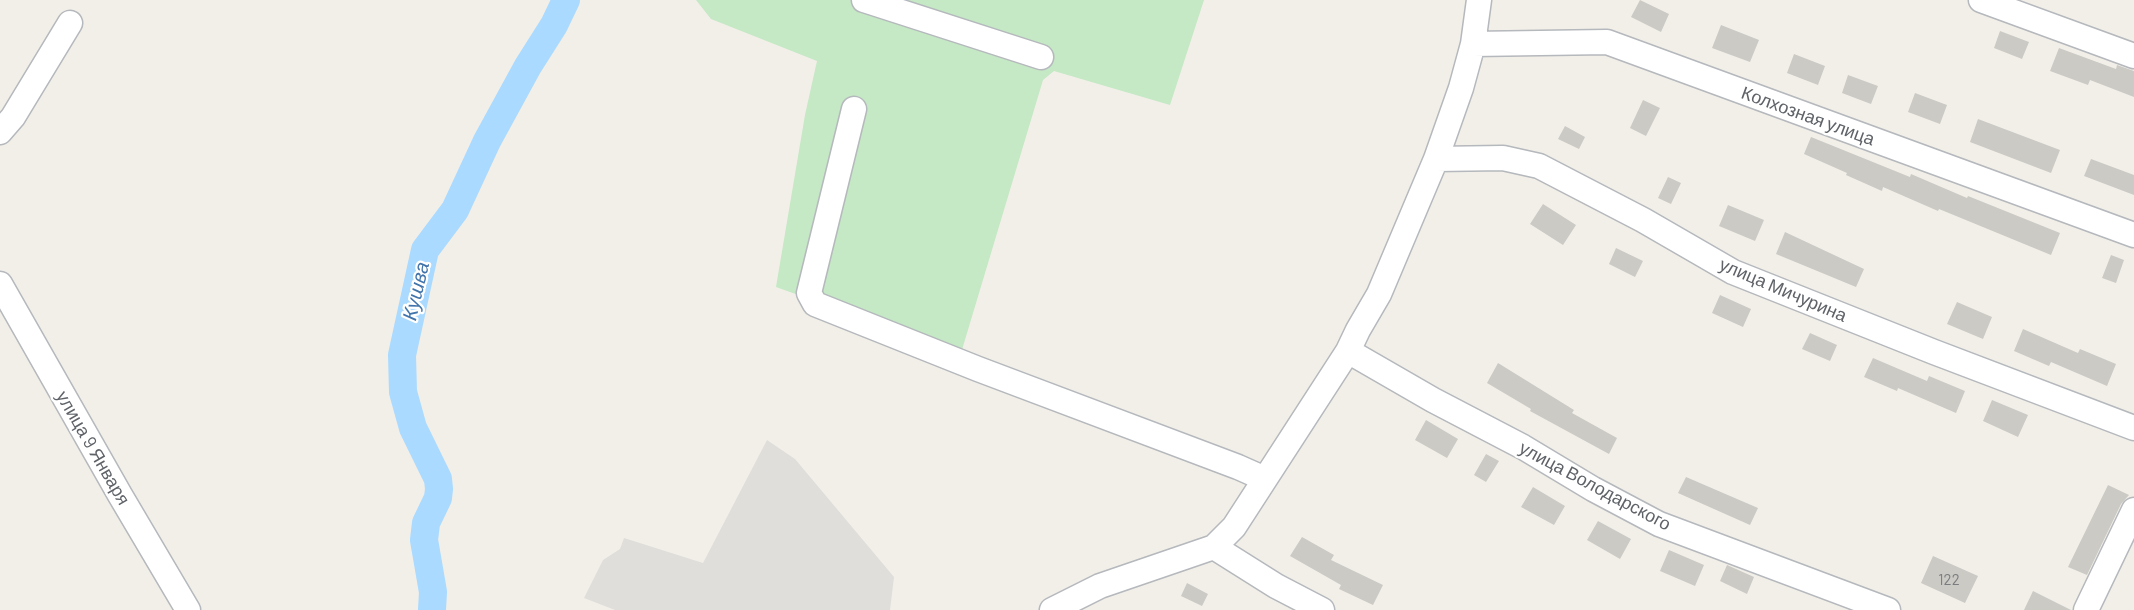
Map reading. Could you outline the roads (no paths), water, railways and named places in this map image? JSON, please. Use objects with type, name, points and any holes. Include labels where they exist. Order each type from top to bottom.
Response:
[{"type":"street","points":[[864,0],[1041,57]]},
{"type":"street","points":[[1052,610],[1100,586],[1214,547],[1234,527],[1348,351],[1379,294],[1436,159],[1461,88],[1473,44],[1479,0]]},
{"type":"street","points":[[1981,0],[2134,56]]},
{"type":"street","points":[[0,132],[13,117],[70,23]]},
{"type":"street","name":"Колхозная улица","points":[[1473,44],[1607,42],[2134,235]]},
{"type":"street","points":[[854,109],[809,293],[815,304],[1265,479]]},
{"type":"street","name":"улица Мичурина","points":[[1436,159],[1503,158],[1539,166],[1643,220],[1733,272],[2134,428]]},
{"type":"street","name":"улица 9 Января","points":[[0,284],[188,610]]},
{"type":"street","name":"улица Володарского","points":[[1348,351],[1659,524],[1888,610]]},
{"type":"street","points":[[2086,610],[2134,510]]},
{"type":"street","points":[[1214,547],[1276,586],[1322,610]]},
{"type":"waterway","name":"Кушва","points":[[432,610],[433,592],[424,540],[426,523],[438,498],[438,479],[413,428],[403,392],[402,355],[425,250],[455,210],[487,141],[566,0]]}]
